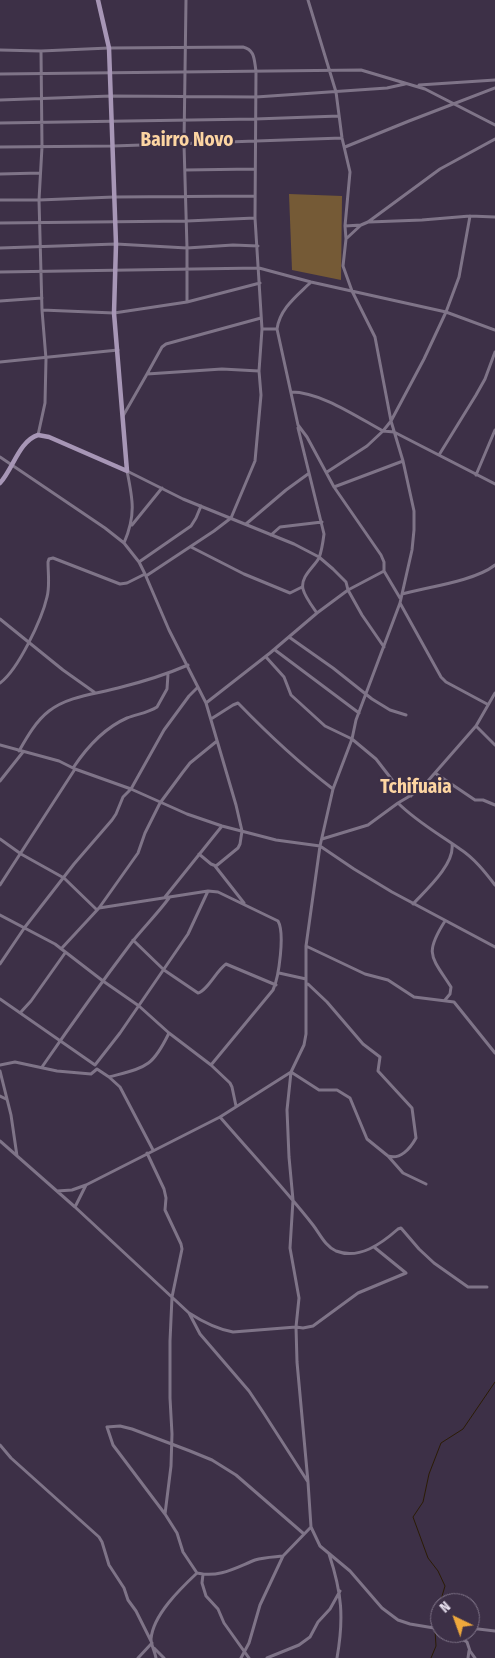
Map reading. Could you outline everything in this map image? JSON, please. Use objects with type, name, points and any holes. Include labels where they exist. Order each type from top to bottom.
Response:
[{"type":"street","points":[[98,0],[109,48],[116,244],[114,313],[127,471],[133,510],[131,525],[124,543]]},
{"type":"street","points":[[186,0],[184,144],[188,248],[187,302]]},
{"type":"street","points":[[308,0],[336,92],[342,138],[350,172],[345,226],[346,239],[342,266],[375,337],[391,421],[403,461],[414,511],[414,530],[400,603],[333,790],[320,846],[306,946],[306,1034],[304,1045],[291,1072],[287,1110],[287,1132],[294,1200],[290,1248],[299,1298],[296,1327],[297,1362],[308,1482],[310,1527],[316,1540],[350,1571],[382,1608],[398,1620],[430,1628]]},
{"type":"street","points":[[0,50],[249,48],[253,53],[256,71],[255,218],[262,318],[259,370],[261,395],[255,461],[231,518],[191,547],[146,575],[127,583],[120,584],[53,558],[49,559],[47,598],[29,642],[6,678],[0,683]]},
{"type":"street","points":[[38,435],[45,402],[46,359],[42,310],[39,200],[42,147],[41,51]]},
{"type":"street","points":[[0,74],[110,71],[361,70],[416,86],[464,108],[495,125]]},
{"type":"street","points":[[416,86],[495,80]]},
{"type":"street","points":[[0,100],[185,95],[256,97],[387,88],[406,84]]},
{"type":"street","points":[[345,147],[495,88]]},
{"type":"street","points":[[0,123],[339,116]]},
{"type":"street","points":[[0,146],[113,146],[342,138]]},
{"type":"street","points":[[345,226],[361,225],[368,222],[440,169],[495,139]]},
{"type":"street","points":[[185,170],[254,169]]},
{"type":"street","points":[[0,174],[40,173]]},
{"type":"street","points":[[0,200],[255,196]]},
{"type":"street","points":[[368,222],[470,216],[495,217]]},
{"type":"street","points":[[326,472],[352,458],[383,432],[391,421],[424,359],[446,312],[459,277],[470,216]]},
{"type":"street","points":[[0,223],[187,221],[255,218]]},
{"type":"street","points":[[346,239],[361,225]]},
{"type":"street","points":[[0,248],[116,244],[188,248],[233,245],[258,246]]},
{"type":"street","points":[[0,272],[259,268],[311,282],[446,312],[495,330]]},
{"type":"street","points":[[311,282],[290,302],[282,313],[277,329],[308,474],[322,522],[324,540],[319,557],[307,574],[302,587],[318,613]]},
{"type":"street","points":[[42,310],[114,313],[187,302],[260,283]]},
{"type":"street","points":[[0,301],[42,298]]},
{"type":"street","points":[[123,416],[162,347],[166,344],[262,318]]},
{"type":"street","points":[[262,329],[277,329]]},
{"type":"street","points":[[0,362],[29,358],[46,359],[118,350]]},
{"type":"street","points":[[439,455],[485,379],[495,352]]},
{"type":"street","points":[[147,374],[222,369],[259,370]]},
{"type":"street","points":[[291,392],[305,393],[319,398],[383,432],[394,432],[495,484]]},
{"type":"street","points":[[298,425],[334,487],[381,555],[384,562],[384,571],[401,596]]},
{"type":"street","points":[[476,475],[495,430]]},
{"type":"street","points":[[0,483],[27,441],[38,435],[49,437],[319,557],[346,582],[348,590],[362,615],[384,648]]},
{"type":"street","points":[[0,457],[90,517],[124,543],[139,562],[146,575],[169,630],[206,703],[229,777],[242,831],[238,848],[215,866]]},
{"type":"street","points":[[334,487],[403,461]]},
{"type":"street","points":[[246,524],[308,474]]},
{"type":"street","points":[[131,525],[162,488]]},
{"type":"street","points":[[139,562],[191,526],[201,506]]},
{"type":"street","points":[[271,535],[280,527],[322,522]]},
{"type":"street","points":[[191,547],[244,574],[290,593],[302,587]]},
{"type":"street","points":[[401,596],[473,576],[495,565]]},
{"type":"street","points":[[206,703],[348,590],[384,571]]},
{"type":"street","points":[[400,603],[441,677],[446,682],[487,704]]},
{"type":"street","points":[[0,619],[63,670],[95,692]]},
{"type":"street","points":[[289,637],[366,694],[390,710],[406,715]]},
{"type":"street","points":[[274,650],[359,713]]},
{"type":"street","points":[[266,656],[284,677],[291,695],[325,726],[352,739],[376,758],[393,781],[411,796]]},
{"type":"street","points":[[0,781],[21,751],[36,724],[51,710],[95,692],[116,689],[168,674],[188,665]]},
{"type":"street","points":[[0,885],[88,748],[108,729],[131,717],[157,707],[167,689],[168,674]]},
{"type":"street","points":[[0,964],[25,927],[112,820],[164,730],[198,687]]},
{"type":"street","points":[[322,839],[352,828],[368,825],[422,788],[476,726],[495,693]]},
{"type":"street","points":[[211,720],[238,703],[280,745],[333,790]]},
{"type":"street","points":[[476,726],[495,744]]},
{"type":"street","points":[[61,949],[98,909],[138,853],[160,803],[190,763],[217,741]]},
{"type":"street","points":[[0,745],[59,761],[131,789],[160,803],[222,826],[276,840],[320,846],[354,869],[413,904],[495,947]]},
{"type":"street","points":[[435,773],[475,800],[483,800],[495,805]]},
{"type":"street","points":[[398,803],[429,829],[462,850],[479,865],[495,885]]},
{"type":"street","points":[[165,897],[222,826]]},
{"type":"street","points":[[0,840],[64,878],[98,909],[165,897],[218,892],[280,923],[279,973],[276,985],[212,1065]]},
{"type":"street","points":[[413,904],[436,879],[448,862],[453,846],[452,843]]},
{"type":"street","points":[[199,854],[215,866],[246,905]]},
{"type":"street","points":[[0,1065],[15,1062],[58,1071],[91,1074],[140,1006],[188,934],[208,892]]},
{"type":"street","points":[[42,1067],[80,1011],[133,940],[159,912],[169,898]]},
{"type":"street","points":[[0,915],[25,927],[61,949],[140,1006],[169,1033],[212,1065],[230,1083],[236,1106]]},
{"type":"street","points":[[445,921],[432,943],[431,951],[451,988],[446,1000]]},
{"type":"street","points":[[133,940],[164,970],[198,993],[202,992],[215,974],[226,964],[276,985]]},
{"type":"street","points":[[306,946],[365,974],[388,980],[414,997],[454,1002],[495,1053]]},
{"type":"street","points":[[20,1013],[31,1001],[65,953]]},
{"type":"street","points":[[279,973],[306,979]]},
{"type":"street","points":[[307,984],[327,1002],[363,1044],[380,1057],[381,1061],[377,1068],[378,1071],[412,1108],[416,1138],[400,1156],[395,1158],[388,1156]]},
{"type":"street","points":[[0,999],[96,1067],[120,1087],[153,1150]]},
{"type":"street","points":[[109,1077],[147,1064],[159,1053],[169,1033]]},
{"type":"street","points":[[0,1072],[17,1156]]},
{"type":"street","points":[[56,1191],[72,1190],[86,1185],[220,1117],[291,1072]]},
{"type":"street","points":[[291,1072],[319,1090],[337,1090],[350,1098],[367,1139],[388,1156],[403,1173],[426,1184]]},
{"type":"street","points":[[0,1096],[7,1100]]},
{"type":"street","points":[[220,1117],[294,1200],[327,1244],[334,1250],[354,1253],[374,1247],[401,1228],[434,1263],[468,1287],[487,1287]]},
{"type":"street","points":[[0,1141],[75,1207],[189,1313],[207,1324],[223,1330],[233,1332],[313,1326],[358,1294],[405,1273],[374,1247]]},
{"type":"street","points":[[147,1153],[164,1188],[166,1198],[165,1210],[182,1249],[172,1297],[170,1341],[172,1444],[166,1514]]},
{"type":"street","points":[[75,1207],[86,1185]]},
{"type":"street","points":[[189,1313],[200,1334],[248,1391],[263,1412],[308,1482]]},
{"type":"street","points":[[284,1556],[257,1560],[220,1574],[197,1573],[183,1552],[177,1533],[166,1514],[112,1444],[106,1428],[120,1426],[132,1429],[212,1460],[236,1475],[304,1534]]},
{"type":"street","points":[[0,1445],[11,1458],[99,1537],[109,1565],[136,1611],[154,1648],[156,1658]]},
{"type":"street","points":[[241,1658],[249,1643],[260,1605],[284,1556],[310,1527]]},
{"type":"street","points":[[329,1553],[340,1590],[342,1625],[337,1658]]},
{"type":"street","points":[[138,1658],[151,1642],[156,1624],[176,1592],[197,1573]]},
{"type":"street","points":[[202,1574],[206,1596],[218,1609],[224,1623],[248,1658]]},
{"type":"street","points":[[267,1658],[299,1645],[310,1637],[318,1622],[330,1609],[340,1590]]},
{"type":"street","points":[[480,1629],[495,1631]]},
{"type":"street","points":[[467,1643],[475,1658]]},
{"type":"street","points":[[154,1648],[164,1658]]},
{"type":"street","points":[[468,1658],[470,1650]]},
{"type":"shaded area","points":[[289,194],[342,196],[341,280],[292,270]]},
{"type":"waterway","points":[[443,1593],[445,1586],[438,1571],[428,1558],[413,1517],[423,1502],[429,1474],[441,1443],[463,1429],[495,1382]]},
{"type":"waterway","points":[[431,1658],[436,1643]]},
{"type":"district","name":"Bairro Novo","points":[[187,141]]},
{"type":"district","name":"Tchifuaia","points":[[416,788]]}]
